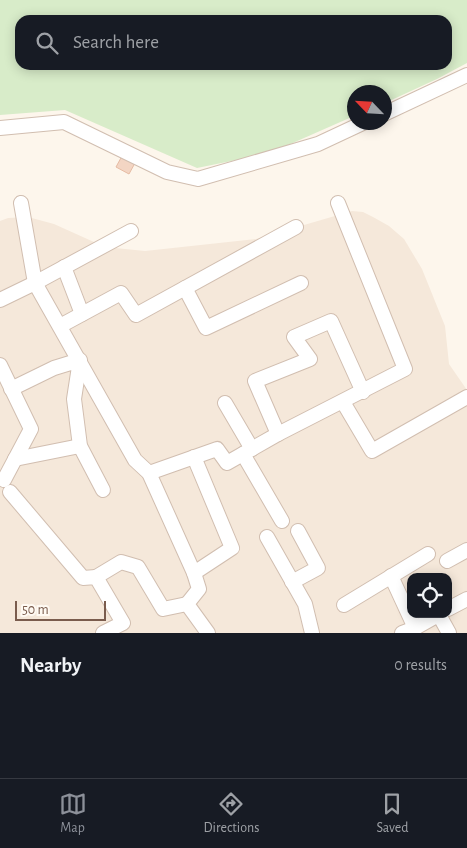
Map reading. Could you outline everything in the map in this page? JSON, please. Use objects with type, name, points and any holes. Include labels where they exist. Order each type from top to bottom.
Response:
[{"type":"street","points":[[392,110],[467,75]]},
{"type":"street","points":[[0,128],[64,122],[167,172],[198,179],[318,144],[348,130]]},
{"type":"street","points":[[0,365],[31,429],[3,485],[83,578],[96,577],[121,562],[138,568],[163,609],[187,604],[199,589],[194,573],[149,474],[135,460],[35,283],[21,203]]},
{"type":"street","points":[[149,474],[217,448],[227,463],[278,434],[405,369],[338,203]]},
{"type":"street","points":[[60,326],[121,293],[136,315],[296,227]]},
{"type":"street","points":[[0,300],[64,268],[131,231]]},
{"type":"street","points":[[64,268],[82,314]]},
{"type":"street","points":[[185,288],[206,328],[301,283]]},
{"type":"street","points":[[278,434],[254,381],[310,359],[294,337],[331,321],[363,392]]},
{"type":"street","points":[[11,389],[54,368],[80,360]]},
{"type":"street","points":[[80,360],[74,399],[80,446],[103,490]]},
{"type":"street","points":[[343,402],[372,451],[467,396]]},
{"type":"street","points":[[225,403],[247,452],[282,521]]},
{"type":"street","points":[[15,459],[80,446]]},
{"type":"street","points":[[194,457],[232,548],[194,573]]},
{"type":"street","points":[[292,582],[318,568],[298,531]]},
{"type":"street","points":[[266,537],[305,604],[312,633]]},
{"type":"street","points":[[447,561],[467,550]]},
{"type":"street","points":[[344,605],[428,554]]},
{"type":"street","points":[[392,576],[409,631],[432,618]]},
{"type":"street","points":[[96,577],[123,623],[103,633]]},
{"type":"street","points":[[452,607],[467,599]]},
{"type":"street","points":[[187,604],[208,633]]},
{"type":"street","points":[[441,618],[449,633]]},
{"type":"shaded area","points":[[352,211],[363,212],[389,226],[404,239],[422,269],[445,326],[449,364],[467,390],[467,633],[0,633],[0,221],[8,218],[28,217],[54,224],[105,247],[145,251],[256,239]]},
{"type":"green space","points":[[0,0],[467,0],[467,63],[392,100],[392,85],[347,85],[347,119],[270,153],[197,168],[65,110],[0,115]]},
{"type":"building","points":[[122,156],[135,163],[129,174],[116,167]]}]
